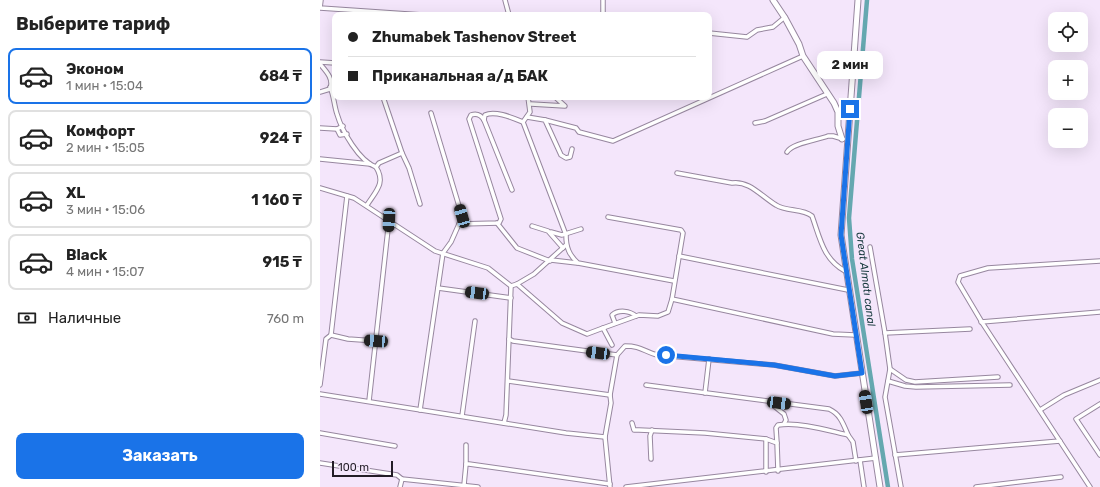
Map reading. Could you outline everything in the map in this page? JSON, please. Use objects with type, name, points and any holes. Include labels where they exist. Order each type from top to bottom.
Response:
[{"type":"main road","points":[[773,0],[785,17],[799,44],[803,56],[834,103],[838,112],[838,126],[842,139]]},
{"type":"main road","points":[[858,0],[841,235],[845,272],[880,487]]},
{"type":"street","points":[[505,0],[508,12]]},
{"type":"street","points":[[603,0],[604,12]]},
{"type":"street","points":[[320,8],[379,12]]},
{"type":"street","points":[[712,33],[747,36],[757,30],[773,27],[785,17]]},
{"type":"street","points":[[712,97],[803,56]]},
{"type":"street","points":[[320,63],[332,63]]},
{"type":"street","points":[[320,63],[328,73],[332,90]]},
{"type":"street","points":[[320,92],[330,89],[330,87]]},
{"type":"street","points":[[755,123],[765,121],[827,94]]},
{"type":"street","points":[[335,100],[337,116],[353,148],[371,164]]},
{"type":"street","points":[[384,100],[402,153],[409,168],[420,204]]},
{"type":"street","points":[[523,122],[528,117],[530,112],[531,104],[529,100]]},
{"type":"street","points":[[531,104],[565,106],[558,100]]},
{"type":"street","points":[[528,117],[576,128],[579,132],[613,141],[705,100]]},
{"type":"street","points":[[420,410],[442,253],[451,242],[462,216],[431,113]]},
{"type":"street","points":[[484,120],[485,115],[489,113],[523,122]]},
{"type":"street","points":[[459,224],[499,223],[501,219],[469,119],[471,115],[475,114],[481,116],[484,120],[512,190]]},
{"type":"street","points":[[545,120],[561,154],[566,158],[570,157],[572,149]]},
{"type":"street","points":[[511,286],[534,274],[565,246],[565,234],[523,122]]},
{"type":"street","points":[[320,128],[337,129],[343,126]]},
{"type":"street","points":[[337,129],[340,135],[347,134]]},
{"type":"street","points":[[787,152],[789,148],[828,136],[848,140]]},
{"type":"street","points":[[376,166],[379,163],[402,153]]},
{"type":"street","points":[[320,159],[371,164],[376,166],[382,178],[367,205]]},
{"type":"street","points":[[677,173],[732,183],[740,182],[761,193],[782,208],[807,212],[812,216],[824,252],[838,268],[845,272]]},
{"type":"street","points":[[320,188],[339,192],[354,198],[367,205],[435,251],[488,268],[511,286]]},
{"type":"street","points":[[320,385],[326,339],[331,335],[346,196]]},
{"type":"street","points":[[517,284],[562,323],[588,334],[636,316],[663,315],[668,312],[672,298],[683,233],[681,230],[608,218]]},
{"type":"street","points":[[369,401],[389,220]]},
{"type":"street","points":[[497,223],[517,248],[550,260],[578,263],[674,281]]},
{"type":"street","points":[[532,226],[565,234],[581,229]]},
{"type":"street","points":[[548,231],[565,246],[572,258],[578,263]]},
{"type":"street","points":[[870,247],[886,333],[890,369],[885,397],[901,487]]},
{"type":"street","points":[[679,256],[848,290]]},
{"type":"street","points":[[1090,487],[981,322],[960,288],[958,282],[960,276],[988,268],[1100,261]]},
{"type":"street","points":[[504,423],[506,415],[508,381],[511,286]]},
{"type":"street","points":[[438,288],[511,298]]},
{"type":"street","points":[[672,298],[833,334],[855,334]]},
{"type":"street","points":[[615,323],[612,315],[617,312],[629,312],[636,316]]},
{"type":"street","points":[[981,322],[1100,312]]},
{"type":"street","points":[[462,416],[475,321]]},
{"type":"street","points":[[603,328],[612,345]]},
{"type":"street","points":[[886,333],[970,329]]},
{"type":"street","points":[[331,335],[348,339],[376,341]]},
{"type":"street","points":[[509,339],[513,342],[617,355]]},
{"type":"street","points":[[466,464],[610,485],[606,437],[610,395],[617,355],[625,346],[638,346],[647,352],[657,355],[774,365],[835,376],[862,373]]},
{"type":"street","points":[[705,393],[709,359]]},
{"type":"street","points":[[890,369],[906,380],[915,382],[998,377]]},
{"type":"street","points":[[1040,410],[1064,395],[1100,380]]},
{"type":"street","points":[[508,381],[610,395]]},
{"type":"street","points":[[888,381],[916,387],[1010,384]]},
{"type":"street","points":[[646,385],[829,409],[836,412],[841,418],[852,442],[864,487]]},
{"type":"street","points":[[320,394],[504,423],[606,437]]},
{"type":"street","points":[[768,402],[784,414],[786,420],[784,424]]},
{"type":"street","points":[[1100,404],[1076,418],[1100,455]]},
{"type":"street","points":[[632,423],[634,430],[652,430],[766,439],[777,444]]},
{"type":"street","points":[[778,471],[776,428],[778,425],[784,424],[808,427],[848,435]]},
{"type":"street","points":[[651,459],[650,436],[652,430]]},
{"type":"street","points":[[320,433],[395,446]]},
{"type":"street","points":[[766,439],[766,472]]},
{"type":"street","points":[[895,455],[1060,441]]},
{"type":"street","points":[[464,485],[466,445]]},
{"type":"street","points":[[626,487],[778,471],[876,458]]},
{"type":"street","points":[[320,463],[397,475],[402,479],[478,487]]},
{"type":"street","points":[[976,487],[1061,477]]},
{"type":"street","points":[[400,487],[402,479]]},
{"type":"waterway","name":"Great Almatı canal","points":[[867,0],[849,218],[852,259],[888,487]]},
{"type":"route","points":[[666,355],[774,365],[835,376],[862,373],[845,272],[841,235],[850,109]]}]
